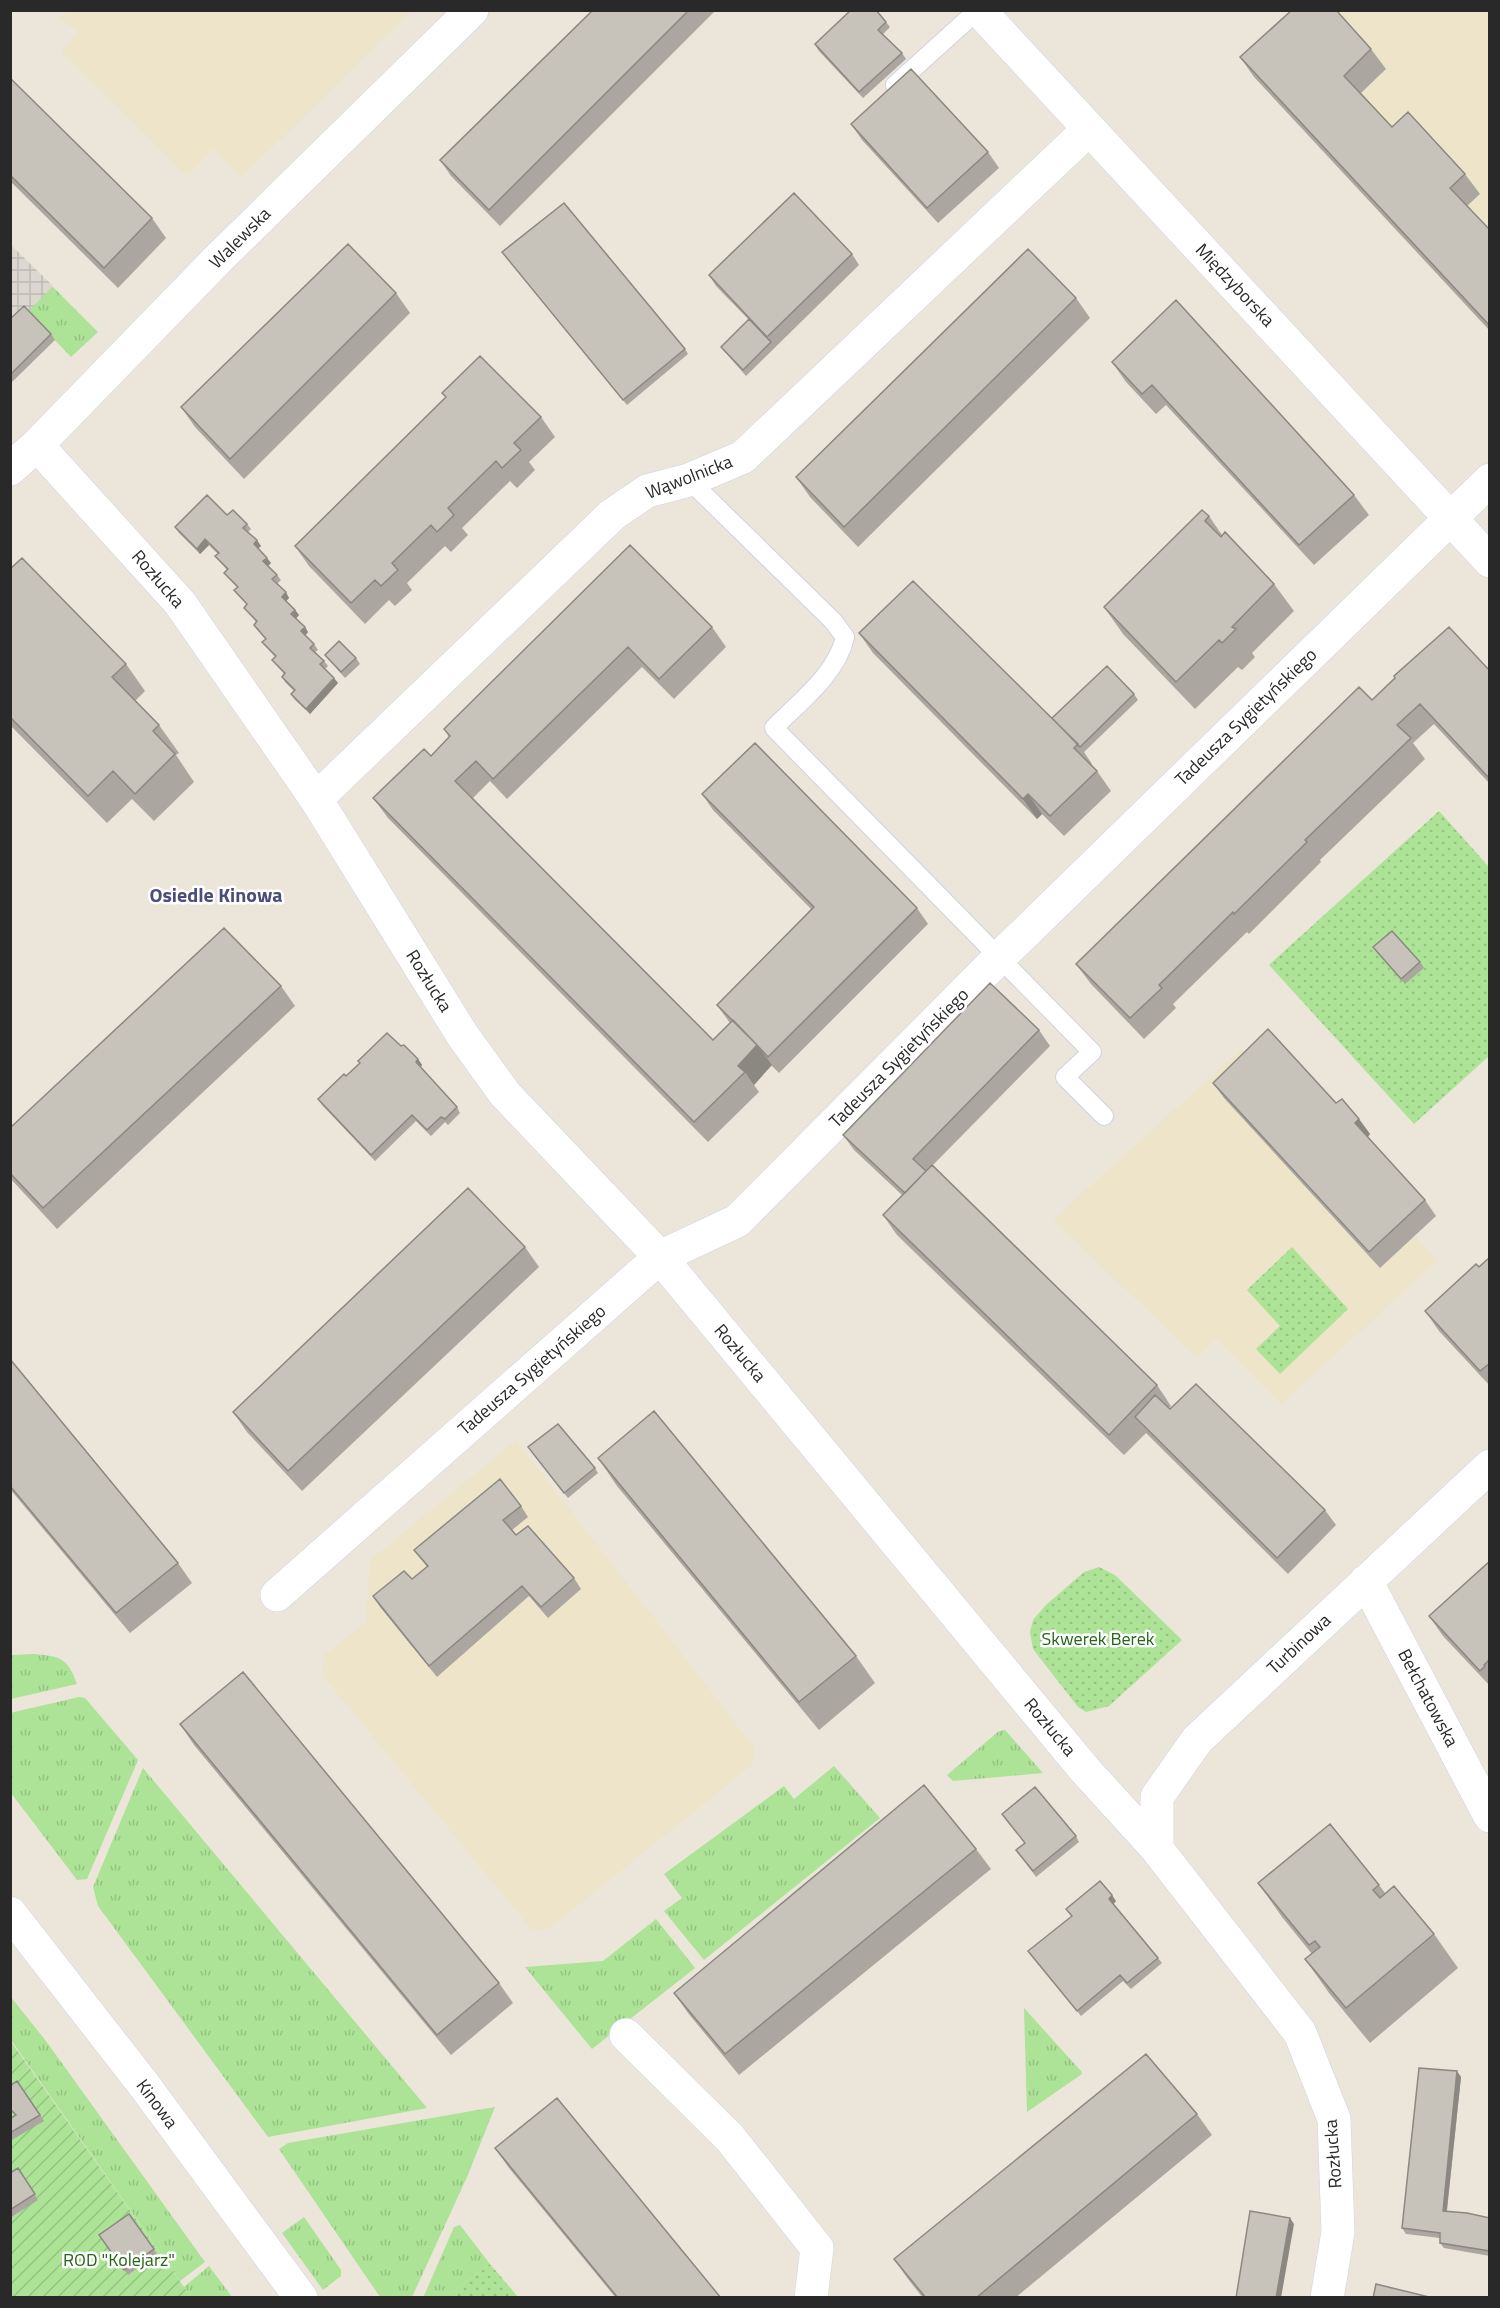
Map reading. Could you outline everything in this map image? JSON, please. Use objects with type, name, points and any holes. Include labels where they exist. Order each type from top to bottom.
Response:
[{"type":"street","name":"Walewska","points":[[10,469],[37,445],[218,259],[472,10]]},
{"type":"street","name":"Międzyborska","points":[[979,10],[1490,561]]},
{"type":"street","name":"Wąwolnicka","points":[[316,799],[612,514],[647,491],[689,480],[743,457],[1088,130]]},
{"type":"street","name":"Rozłucka","points":[[37,445],[180,603],[316,799],[463,1036],[505,1094],[660,1257],[1085,1770],[1157,1849],[1300,2033],[1334,2120],[1338,2232],[1327,2298]]},
{"type":"street","name":"Tadeusza Sygietyńskiego","points":[[277,1595],[660,1257],[737,1221],[1000,957],[1490,480]]},
{"type":"street","name":"Turbinowa","points":[[1157,1849],[1157,1797],[1197,1740],[1490,1466]]},
{"type":"street","name":"Bełchatowska","points":[[1366,1581],[1490,1816]]},
{"type":"street","name":"Kinowa","points":[[10,1913],[150,2094],[301,2298]]},
{"type":"street","points":[[626,2035],[730,2138],[817,2247],[811,2298]]},
{"type":"lane","points":[[883,96],[979,10]]},
{"type":"lane","points":[[689,480],[832,621],[845,637],[842,651],[818,683],[774,728],[1092,1052],[1065,1077],[1104,1116]]},
{"type":"shaded area","points":[[67,11],[412,11],[241,178],[213,149],[187,176],[61,52],[78,31],[59,19]]},
{"type":"shaded area","points":[[1283,11],[1489,11],[1489,331],[1254,77],[1303,33]]},
{"type":"shaded area","points":[[11,245],[53,286],[11,329]]},
{"type":"shaded area","points":[[1240,1050],[1256,1066],[1370,1134],[1367,1139],[1436,1216],[1415,1236],[1438,1260],[1282,1404],[1216,1339],[1197,1358],[1053,1220]]},
{"type":"shaded area","points":[[516,1440],[755,1748],[752,1765],[549,1929],[532,1930],[323,1676],[324,1655],[366,1622],[370,1560]]},
{"type":"green space","points":[[38,272],[98,332],[71,357],[28,312]]},
{"type":"green space","points":[[1439,811],[1489,867],[1489,1056],[1414,1124],[1269,965]]},
{"type":"green space","points":[[1292,1247],[1348,1309],[1280,1374],[1256,1349],[1280,1326],[1247,1290]]},
{"type":"green space","name":"Skwerek Berek","points":[[1099,1567],[1115,1575],[1182,1640],[1109,1706],[1086,1712],[1078,1707],[1033,1649],[1030,1632],[1033,1620],[1046,1605],[1084,1572]]},
{"type":"green space","points":[[34,1654],[62,1660],[74,1675],[77,1684],[11,1699],[11,1655]]},
{"type":"green space","points":[[79,1697],[85,1698],[138,1760],[87,1879],[77,1880],[11,1793],[10,1713]]},
{"type":"green space","points":[[1005,1730],[1043,1773],[953,1781],[947,1775],[999,1731]]},
{"type":"green space","points":[[834,1766],[880,1818],[704,1960],[664,1911],[682,1898],[664,1874],[784,1786],[794,1799]]},
{"type":"green space","points":[[143,1768],[427,2108],[268,2137],[98,1906],[93,1887]]},
{"type":"green space","points":[[656,1919],[695,1968],[592,2049],[525,1967],[603,1961]]},
{"type":"green space","points":[[10,1996],[46,2041],[205,2262],[180,2281],[11,2040]]},
{"type":"green space","points":[[1024,2008],[1082,2074],[1027,2112]]},
{"type":"green space","name":"ROD \"Kolejarz\"","points":[[10,2040],[191,2297],[11,2297]]},
{"type":"green space","points":[[495,2107],[467,2177],[412,2297],[380,2297],[279,2149],[288,2143]]},
{"type":"green space","points":[[304,2217],[341,2270],[341,2276],[323,2290],[282,2233]]},
{"type":"green space","points":[[460,2225],[490,2264],[446,2297],[423,2298],[454,2227]]},
{"type":"green space","points":[[490,2264],[518,2297],[446,2297]]},
{"type":"green space","points":[[209,2266],[232,2297],[191,2297],[184,2287]]},
{"type":"building","points":[[593,10],[689,10],[489,210],[440,160]]},
{"type":"building","points":[[851,10],[876,10],[886,22],[878,30],[902,53],[859,92],[815,44]]},
{"type":"building","points":[[1292,10],[1336,10],[1371,49],[1344,76],[1392,127],[1408,112],[1465,174],[1450,188],[1490,230],[1490,326],[1240,57]]},
{"type":"building","points":[[911,69],[988,152],[927,208],[851,124]]},
{"type":"building","points":[[10,78],[152,218],[104,268],[10,175]]},
{"type":"building","points":[[794,193],[852,254],[767,337],[709,275]]},
{"type":"building","points":[[564,203],[685,349],[623,400],[502,252]]},
{"type":"building","points":[[348,244],[396,293],[230,459],[181,407]]},
{"type":"building","points":[[1028,249],[1076,298],[844,527],[796,477]]},
{"type":"building","points":[[1176,300],[1354,495],[1299,545],[1152,385],[1142,394],[1112,362]]},
{"type":"building","points":[[24,306],[51,334],[10,375],[10,319]]},
{"type":"building","points":[[749,319],[771,342],[743,370],[721,347]]},
{"type":"building","points":[[480,356],[541,417],[514,443],[521,450],[502,468],[496,461],[448,508],[454,515],[437,532],[431,525],[392,563],[398,570],[381,586],[375,580],[351,603],[295,546],[446,397],[442,393]]},
{"type":"building","points":[[207,495],[227,515],[233,510],[247,524],[243,528],[257,540],[254,544],[267,558],[263,561],[277,575],[272,579],[286,592],[282,597],[295,610],[291,614],[305,627],[301,631],[314,644],[310,648],[324,661],[320,664],[334,678],[306,709],[291,694],[295,690],[282,677],[285,673],[272,660],[276,656],[262,642],[266,639],[254,625],[257,621],[244,608],[247,604],[234,590],[238,587],[224,573],[228,569],[215,556],[219,553],[205,539],[197,549],[175,527]]},
{"type":"building","points":[[1202,510],[1209,516],[1205,521],[1221,537],[1225,532],[1274,584],[1232,627],[1236,629],[1222,643],[1219,640],[1176,682],[1104,607]]},
{"type":"building","points":[[630,545],[712,627],[659,679],[628,647],[493,779],[476,761],[455,781],[713,1040],[733,1020],[757,1045],[738,1066],[745,1072],[694,1122],[373,798],[424,749],[431,756],[450,736],[444,729]]},
{"type":"building","points":[[22,558],[126,664],[112,677],[159,725],[153,731],[175,754],[135,794],[113,771],[88,796],[10,717],[10,569]]},
{"type":"building","points":[[913,581],[1078,744],[1074,748],[1097,771],[1050,816],[1028,794],[1023,799],[859,633]]},
{"type":"building","points":[[1449,627],[1490,671],[1490,779],[1420,704],[1397,725],[1411,738],[1159,985],[1162,988],[1130,1018],[1076,964],[1359,687],[1372,700],[1395,678],[1394,676]]},
{"type":"building","points":[[339,641],[356,658],[341,672],[325,655]]},
{"type":"building","points":[[1107,666],[1134,694],[1080,747],[1052,718]]},
{"type":"building","points":[[755,743],[917,908],[768,1057],[717,1005],[814,907],[702,794]]},
{"type":"building","points":[[224,928],[281,986],[43,1208],[10,1173],[10,1128]]},
{"type":"building","points":[[1392,931],[1420,962],[1401,979],[1373,947]]},
{"type":"building","points":[[990,983],[1039,1030],[913,1159],[926,1171],[905,1193],[843,1135]]},
{"type":"building","points":[[1268,1029],[1336,1103],[1342,1099],[1359,1119],[1355,1123],[1425,1200],[1369,1252],[1213,1083]]},
{"type":"building","points":[[387,1033],[418,1059],[416,1062],[457,1107],[445,1119],[441,1117],[427,1130],[412,1115],[371,1155],[318,1099],[344,1074],[346,1076],[360,1063],[358,1061]]},
{"type":"building","points":[[932,1165],[1157,1385],[1109,1435],[883,1215]]},
{"type":"building","points":[[468,1188],[525,1247],[288,1471],[233,1412]]},
{"type":"building","points":[[1490,1257],[1490,1363],[1480,1371],[1425,1311],[1476,1264],[1479,1267]]},
{"type":"building","points":[[10,1359],[178,1563],[116,1613],[10,1486]]},
{"type":"building","points":[[1196,1384],[1325,1510],[1277,1558],[1135,1417],[1155,1395],[1170,1409]]},
{"type":"building","points":[[654,1411],[856,1656],[799,1702],[598,1458]]},
{"type":"building","points":[[558,1424],[595,1468],[564,1493],[528,1447]]},
{"type":"building","points":[[500,1479],[521,1506],[503,1520],[516,1535],[528,1526],[574,1578],[541,1607],[522,1586],[429,1666],[373,1596],[404,1571],[412,1579],[428,1566],[414,1550]]},
{"type":"building","points":[[1490,1561],[1490,1659],[1480,1671],[1429,1616]]},
{"type":"building","points":[[243,1672],[499,1983],[437,2035],[180,1724]]},
{"type":"building","points":[[924,1785],[976,1849],[725,2054],[674,1993]]},
{"type":"building","points":[[1035,1787],[1076,1836],[1033,1871],[1016,1850],[1025,1843],[1002,1814]]},
{"type":"building","points":[[1330,1824],[1379,1885],[1373,1890],[1380,1898],[1394,1886],[1434,1934],[1346,2008],[1305,1959],[1320,1947],[1315,1941],[1309,1945],[1258,1883]]},
{"type":"building","points":[[1100,1881],[1112,1895],[1109,1899],[1158,1958],[1127,1983],[1120,1975],[1077,2011],[1028,1951],[1072,1916],[1066,1909]]},
{"type":"building","points":[[1146,2054],[1197,2114],[976,2298],[926,2298],[894,2259]]},
{"type":"building","points":[[1419,2068],[1457,2071],[1443,2211],[1490,2218],[1490,2251],[1440,2243],[1440,2233],[1402,2228]]},
{"type":"building","points":[[17,2081],[40,2115],[10,2133],[10,2119],[16,2115],[10,2109],[10,2086]]},
{"type":"building","points":[[557,2098],[721,2298],[618,2298],[495,2148]]},
{"type":"building","points":[[18,2168],[35,2194],[10,2210],[10,2173]]},
{"type":"building","points":[[1250,2211],[1290,2218],[1276,2298],[1236,2298]]},
{"type":"building","points":[[129,2214],[154,2249],[124,2270],[99,2235]]},
{"type":"building","points":[[1376,2284],[1433,2298],[1373,2298]]},
{"type":"district","name":"Osiedle Kinowa","points":[[216,895]]}]
